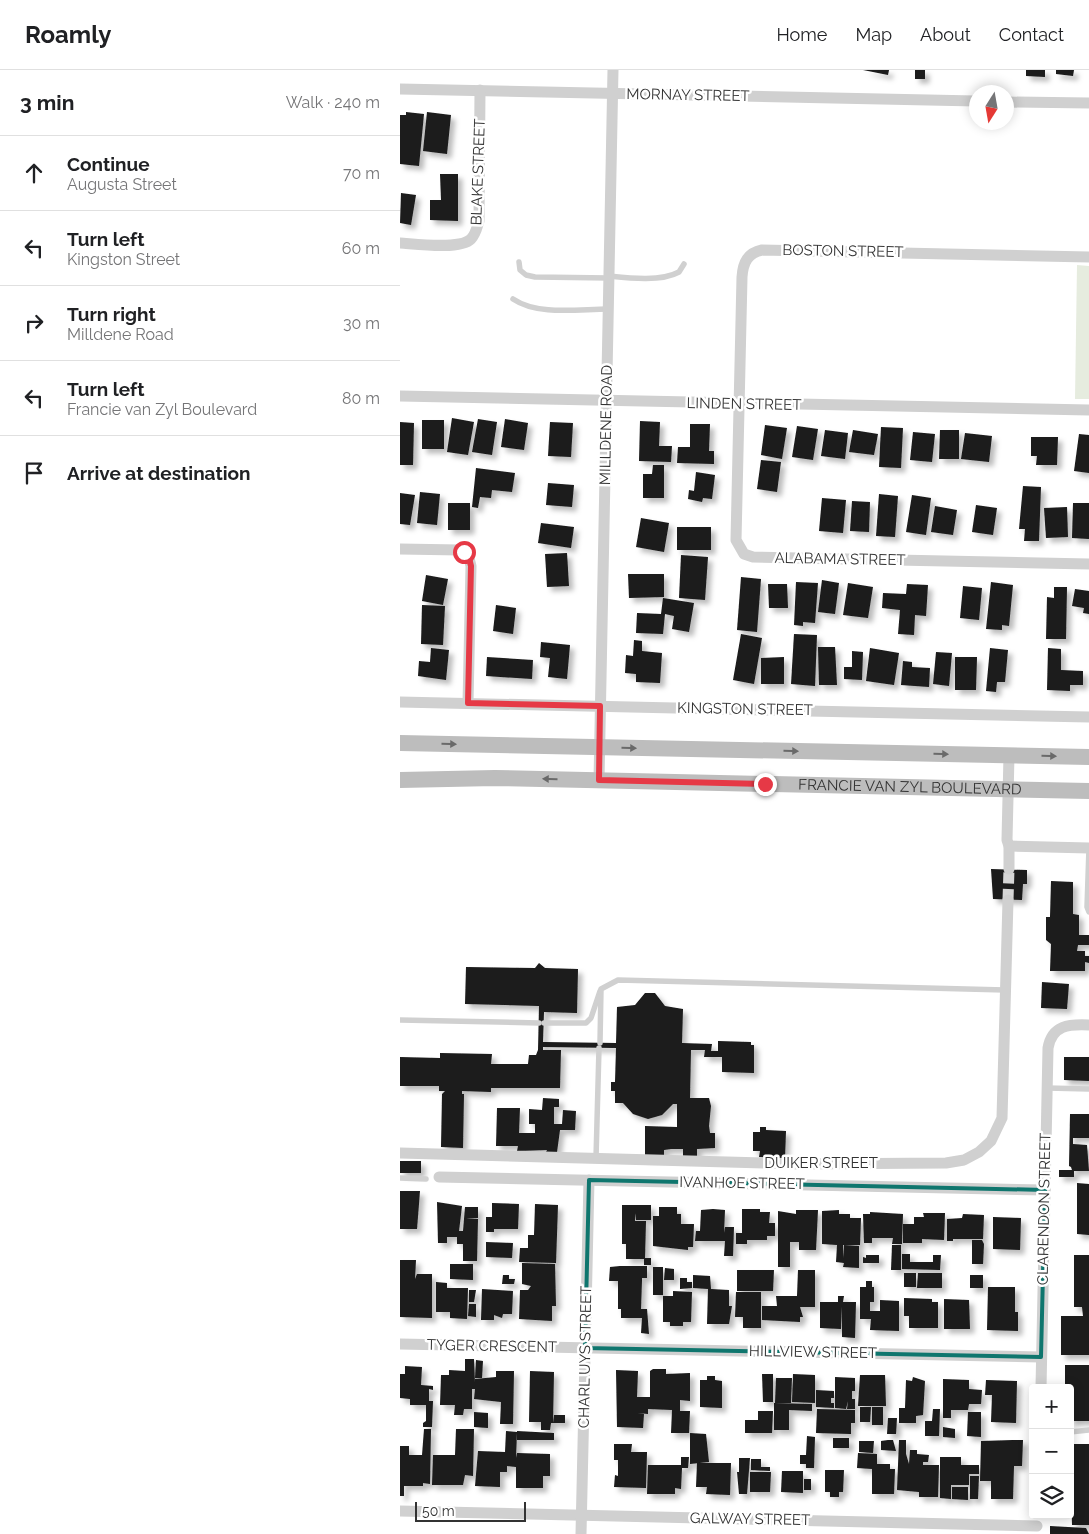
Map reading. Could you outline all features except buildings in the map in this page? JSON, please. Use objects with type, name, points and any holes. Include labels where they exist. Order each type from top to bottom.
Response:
[{"type":"main road","points":[[400,743],[1089,757]]},
{"type":"main road","points":[[400,772],[417,771],[475,778]]},
{"type":"main road","name":"FRANCIE VAN ZYL BOULEVARD","points":[[400,780],[475,778],[1089,791]]},
{"type":"street","name":"MILLDENE ROAD","points":[[599,780],[613,70]]},
{"type":"street","name":"MORNAY STREET","points":[[400,89],[969,101]]},
{"type":"street","name":"BLAKE STREET","points":[[400,243],[453,245],[465,243],[471,239],[476,231],[479,221],[480,90]]},
{"type":"street","points":[[1014,102],[1089,103]]},
{"type":"street","name":"BOSTON STREET","points":[[739,404],[742,277],[747,258],[753,252],[772,250],[1089,257]]},
{"type":"street","name":"LINDEN STREET","points":[[400,396],[1089,410]]},
{"type":"street","name":"ALABAMA STREET","points":[[739,404],[736,540],[744,554],[753,557],[1089,564]]},
{"type":"street","points":[[400,549],[460,550],[469,558],[471,566],[468,703]]},
{"type":"street","name":"KINGSTON STREET","points":[[400,702],[1089,716]]},
{"type":"street","points":[[1009,755],[1007,840],[1009,846],[1009,869]]},
{"type":"street","points":[[1009,846],[1089,848]]},
{"type":"street","name":"DUIKER STREET","points":[[400,1153],[799,1164],[946,1163],[964,1160],[979,1152],[991,1141],[1002,1118],[1008,900]]},
{"type":"street","name":"CLARENDON STREET","points":[[1040,1384],[1048,1048],[1054,1032],[1066,1025],[1089,1025]]},
{"type":"street","name":"IVANHOE STREET","points":[[439,1176],[1045,1190]]},
{"type":"street","name":"CHARL UYS STREET","points":[[582,1534],[589,1180]]},
{"type":"street","name":"TYGER CRESCENT","points":[[400,1344],[585,1348]]},
{"type":"street","name":"HILLVIEW STREET","points":[[585,1348],[1041,1357]]},
{"type":"street","points":[[400,1511],[582,1515]]},
{"type":"street","name":"GALWAY STREET","points":[[582,1515],[1038,1525]]},
{"type":"lane","points":[[519,262],[520,270],[532,276],[637,278],[672,275],[679,272],[684,264]]},
{"type":"lane","points":[[513,299],[527,306],[542,308],[608,309]]},
{"type":"lane","points":[[1089,848],[1087,907],[1089,912]]},
{"type":"lane","points":[[400,1020],[586,1023],[591,1018],[601,989],[618,980],[1005,990]]},
{"type":"lane","points":[[596,1159],[601,989]]},
{"type":"lane","points":[[1047,1088],[1089,1089]]},
{"type":"lane","points":[[400,1178],[426,1178]]},
{"type":"lane","points":[[1074,1432],[1089,1430]]},
{"type":"highlighted area","points":[[589,1180],[1045,1190],[1041,1357],[585,1348]]},
{"type":"shaded area","points":[[1077,265],[1089,266],[1089,399],[1075,399]]},
{"type":"tunnel","points":[[1008,900],[1009,869]]},
{"type":"route","points":[[464,552],[471,562],[468,703],[600,706],[599,780],[765,784]]}]
